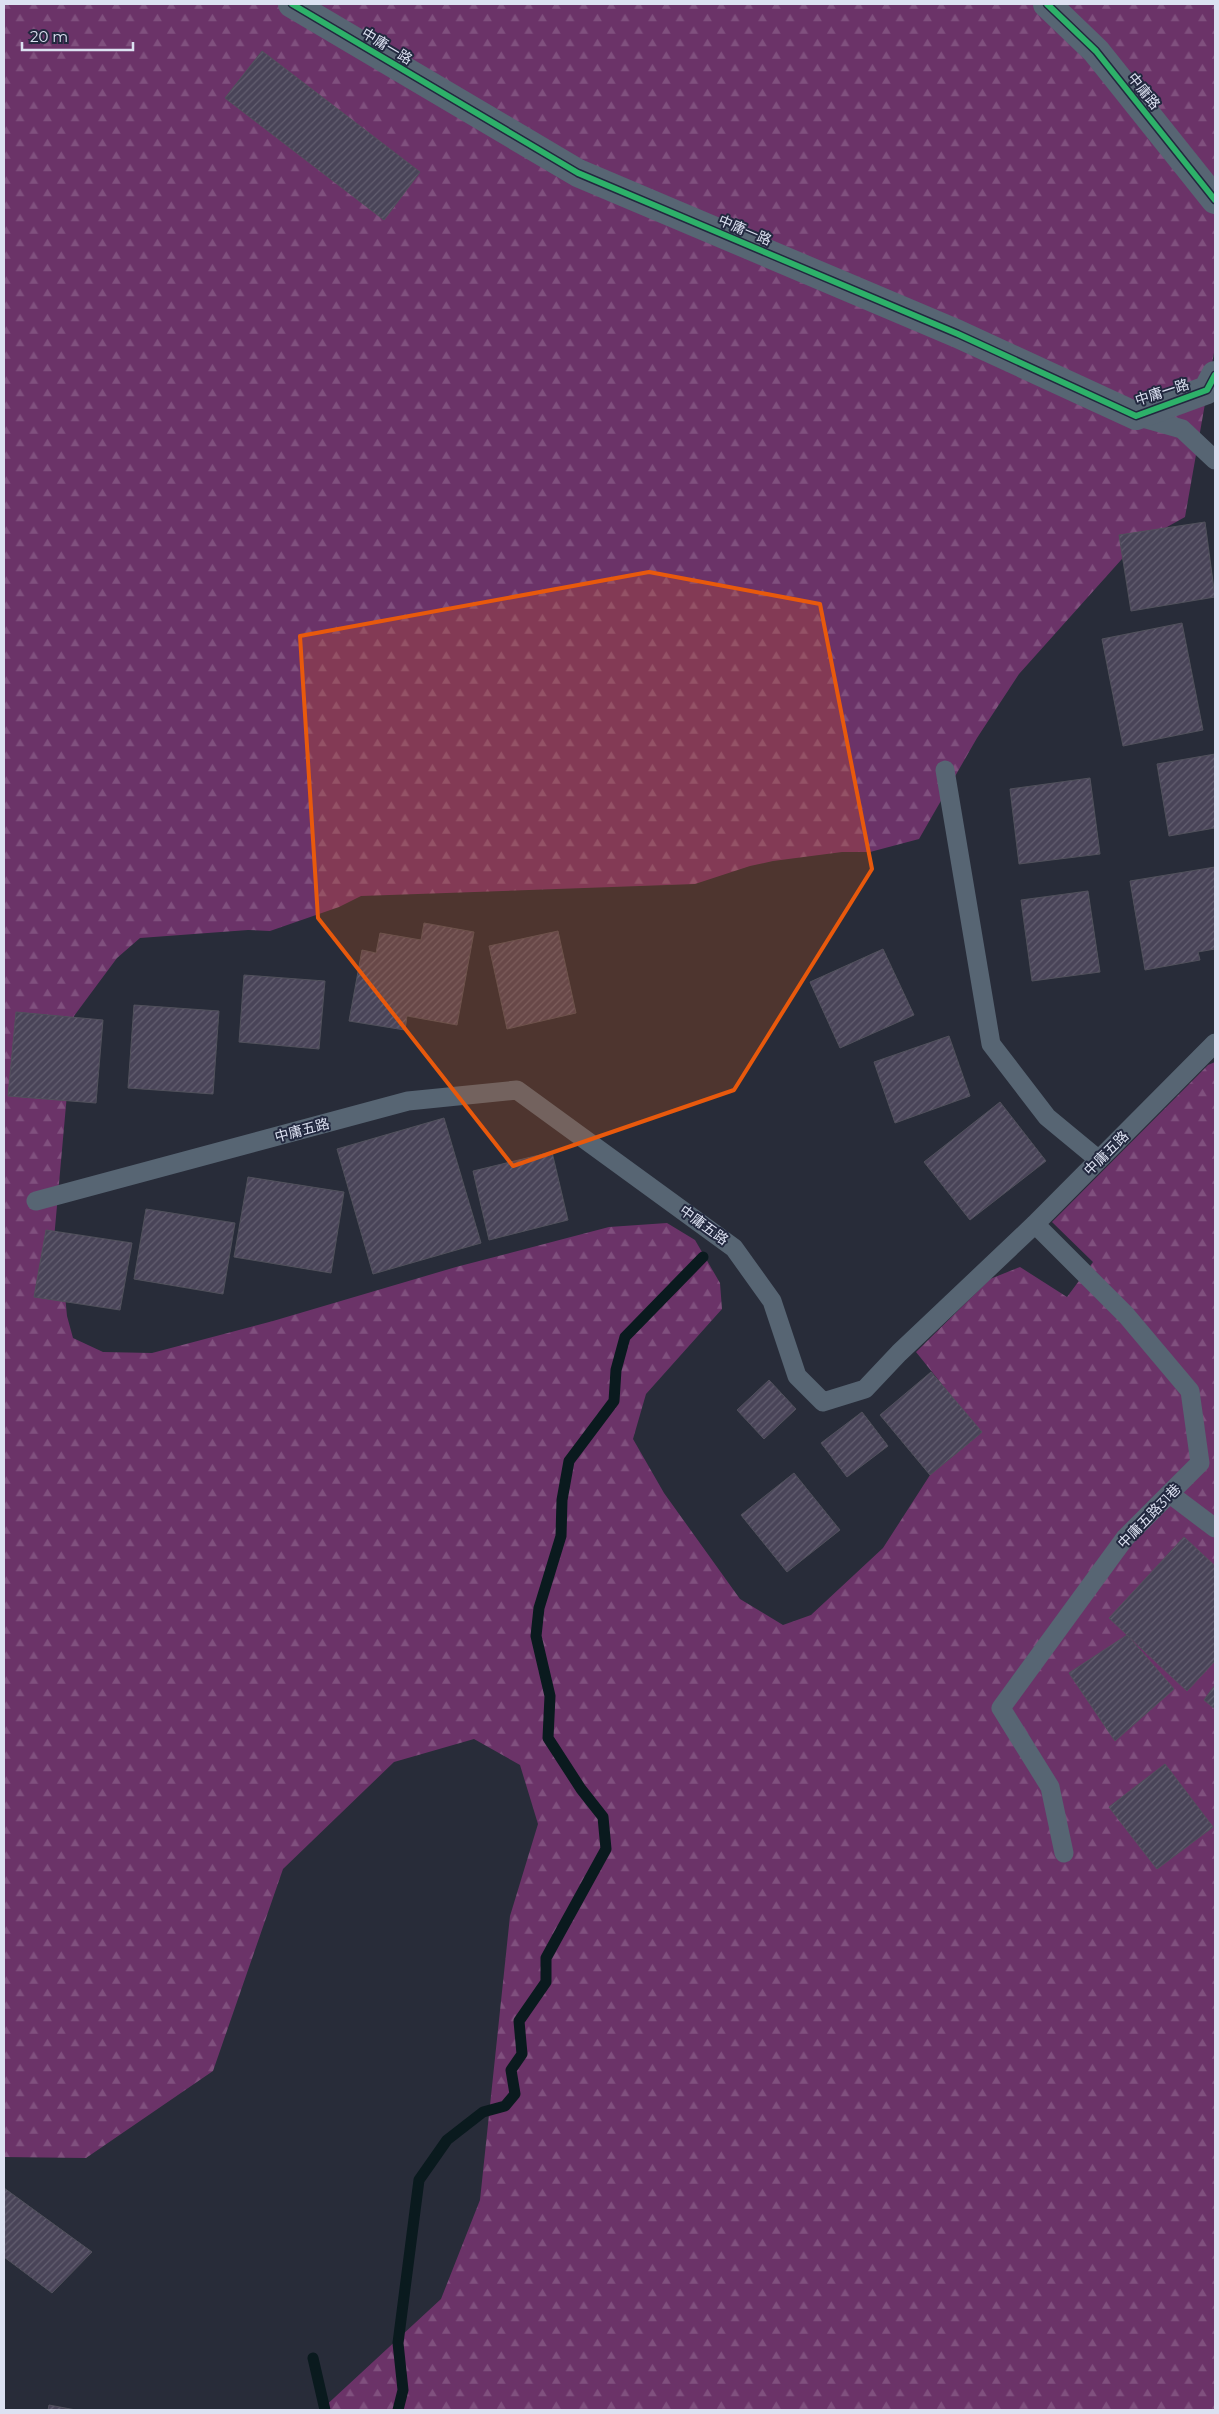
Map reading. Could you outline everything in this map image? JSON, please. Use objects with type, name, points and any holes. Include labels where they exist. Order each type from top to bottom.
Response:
[{"type":"street","name":"中庸一路","points":[[292,4],[578,173],[958,334],[1136,416],[1211,383]]},
{"type":"street","name":"中庸路","points":[[1047,4],[1096,51],[1215,200]]},
{"type":"lane","points":[[1136,416],[1182,429],[1215,460]]},
{"type":"lane","points":[[945,770],[991,1044],[1047,1117],[1099,1160]]},
{"type":"lane","name":"中庸五路","points":[[36,1202],[408,1101],[517,1090],[734,1248],[772,1301],[797,1376],[823,1402],[865,1390],[899,1354],[1035,1224],[1215,1043]]},
{"type":"lane","name":"中庸五路31巷","points":[[1035,1224],[1126,1315],[1190,1391],[1200,1463],[1125,1538],[1001,1708],[1050,1787],[1064,1853]]},
{"type":"lane","points":[[1170,1494],[1215,1528]]},
{"type":"highlighted area","points":[[649,572],[820,604],[872,869],[734,1090],[513,1166],[318,918],[300,636]]},
{"type":"green space","points":[[4,4],[1215,4],[1215,347],[1185,517],[1130,550],[1019,674],[977,738],[919,839],[870,852],[842,852],[773,861],[750,866],[695,884],[361,896],[339,907],[270,931],[248,930],[140,938],[117,958],[74,1016],[54,1239],[65,1295],[67,1316],[73,1338],[103,1352],[152,1353],[273,1321],[456,1267],[609,1227],[667,1223],[695,1240],[720,1283],[722,1309],[646,1394],[633,1439],[664,1493],[740,1599],[783,1625],[811,1615],[883,1548],[930,1475],[981,1433],[916,1352],[990,1279],[1020,1267],[1067,1297],[1093,1262],[1052,1222],[1208,1065],[1215,1062],[1215,2410],[321,2410],[441,2299],[480,2200],[510,1916],[538,1824],[520,1765],[474,1739],[394,1762],[283,1869],[213,2071],[86,2158],[4,2157]]},
{"type":"building","points":[[262,51],[420,172],[384,220],[225,98]]},
{"type":"building","points":[[1205,522],[1215,597],[1131,611],[1119,535]]},
{"type":"building","points":[[1182,623],[1203,730],[1123,746],[1102,639]]},
{"type":"building","points":[[1215,754],[1215,828],[1169,836],[1157,764]]},
{"type":"building","points":[[1090,778],[1100,854],[1019,864],[1010,789]]},
{"type":"building","points":[[1215,867],[1215,949],[1198,952],[1200,960],[1145,970],[1130,881]]},
{"type":"building","points":[[1088,891],[1100,972],[1032,981],[1021,900]]},
{"type":"building","points":[[424,923],[474,932],[457,1025],[407,1016],[405,1030],[349,1021],[362,950],[376,953],[380,933],[421,940]]},
{"type":"building","points":[[558,931],[576,1013],[507,1029],[489,946]]},
{"type":"building","points":[[883,949],[914,1015],[840,1048],[810,982]]},
{"type":"building","points":[[244,975],[325,981],[319,1049],[239,1042]]},
{"type":"building","points":[[134,1005],[219,1011],[213,1094],[128,1088]]},
{"type":"building","points":[[16,1012],[103,1020],[96,1103],[8,1096]]},
{"type":"building","points":[[949,1036],[970,1096],[895,1123],[874,1062]]},
{"type":"building","points":[[1000,1102],[1046,1161],[970,1220],[924,1162]]},
{"type":"building","points":[[444,1118],[481,1243],[373,1274],[337,1149]]},
{"type":"building","points":[[552,1152],[568,1220],[489,1240],[473,1171]]},
{"type":"building","points":[[248,1177],[344,1192],[331,1273],[234,1257]]},
{"type":"building","points":[[146,1209],[235,1223],[223,1294],[134,1279]]},
{"type":"building","points":[[46,1230],[132,1243],[120,1310],[34,1297]]},
{"type":"building","points":[[931,1372],[982,1432],[930,1475],[880,1415]]},
{"type":"building","points":[[769,1380],[796,1409],[764,1439],[737,1410]]},
{"type":"building","points":[[862,1412],[888,1446],[847,1477],[821,1443]]},
{"type":"building","points":[[794,1473],[840,1530],[787,1572],[741,1515]]},
{"type":"building","points":[[1184,1537],[1215,1566],[1215,1661],[1187,1691],[1109,1618]]},
{"type":"building","points":[[1127,1635],[1174,1689],[1115,1741],[1069,1673]]},
{"type":"building","points":[[1215,1685],[1215,1709],[1204,1700]]},
{"type":"building","points":[[1165,1764],[1213,1827],[1157,1869],[1109,1807]]},
{"type":"building","points":[[4,2188],[92,2252],[52,2293],[4,2257]]},
{"type":"building","points":[[49,2405],[76,2410],[48,2410]]},
{"type":"waterway","points":[[398,2410],[403,2390],[398,2343],[419,2180],[447,2140],[483,2112],[505,2106],[515,2094],[511,2070],[522,2054],[519,2021],[546,1982],[546,1958],[606,1849],[603,1817],[581,1789],[548,1738],[550,1696],[536,1636],[539,1608],[561,1536],[562,1500],[569,1461],[614,1401],[616,1370],[625,1337],[703,1257]]},
{"type":"waterway","points":[[313,2358],[325,2410]]},
{"type":"cycle path","points":[[292,4],[578,173],[958,334],[1136,416],[1207,390],[1215,375]]},
{"type":"cycle path","points":[[1047,4],[1096,51],[1215,200]]}]
